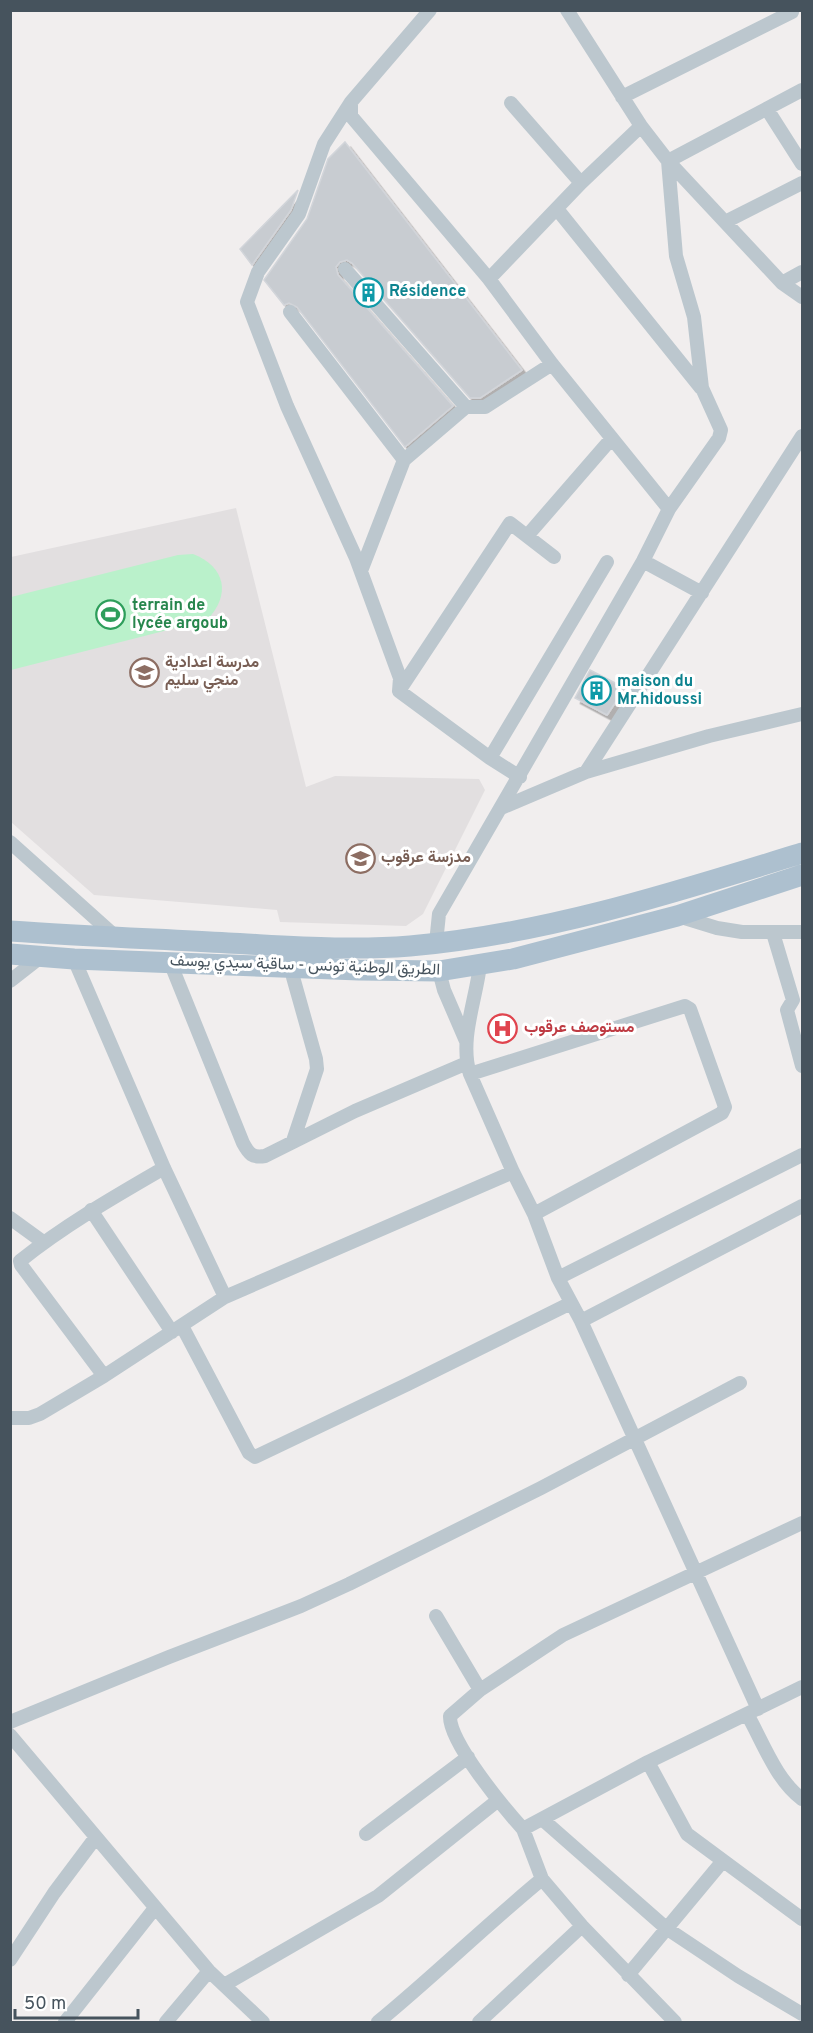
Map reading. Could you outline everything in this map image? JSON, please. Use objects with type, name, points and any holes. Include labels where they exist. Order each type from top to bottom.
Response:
[{"type":"main road","name":"الطريق الوطنية تونس - ساقية سيدي يوسف","points":[[10,954],[170,962],[436,943],[514,932],[617,909],[802,853]]},
{"type":"main road","name":"الطريق الوطنية تونس - ساقية سيدي يوسف","points":[[10,931],[116,937],[256,955],[293,967],[439,970],[513,959],[676,916],[802,875]]},
{"type":"street","points":[[399,692],[400,678],[361,571],[286,406],[247,302],[258,272],[299,214],[324,144],[351,102],[430,10]]},
{"type":"street","points":[[567,10],[621,98],[668,161],[782,283],[802,297]]},
{"type":"street","points":[[621,98],[794,12]]},
{"type":"street","points":[[668,161],[802,90]]},
{"type":"street","points":[[351,102],[351,116],[489,279],[552,364],[669,509]]},
{"type":"street","points":[[511,103],[581,183]]},
{"type":"street","points":[[767,109],[802,164]]},
{"type":"street","points":[[489,279],[581,183],[641,126]]},
{"type":"street","points":[[668,161],[676,255],[694,317],[702,388]]},
{"type":"street","points":[[725,222],[802,183]]},
{"type":"street","points":[[436,943],[439,914],[643,561],[669,509],[719,438],[721,430],[702,388],[557,210]]},
{"type":"street","points":[[345,269],[466,407]]},
{"type":"street","points":[[782,283],[802,272]]},
{"type":"street","points":[[290,312],[404,460]]},
{"type":"street","points":[[361,571],[404,460],[466,407],[485,407],[552,364]]},
{"type":"street","points":[[586,772],[802,436]]},
{"type":"street","points":[[527,536],[612,438]]},
{"type":"street","points":[[399,692],[510,523],[554,557]]},
{"type":"street","points":[[643,561],[702,593]]},
{"type":"street","points":[[490,758],[606,562]]},
{"type":"street","points":[[399,692],[520,777]]},
{"type":"street","points":[[501,808],[586,772],[709,736],[802,714]]},
{"type":"street","points":[[10,842],[116,937]]},
{"type":"street","points":[[676,916],[717,928],[742,932],[802,932]]},
{"type":"street","points":[[773,933],[793,1000],[787,1010],[802,1066]]},
{"type":"street","points":[[10,981],[42,956]]},
{"type":"street","points":[[74,959],[164,1168],[225,1298]]},
{"type":"street","points":[[170,962],[243,1143],[250,1155],[255,1158],[265,1156],[355,1111],[468,1069],[685,1006],[690,1009],[724,1107],[722,1113],[534,1215]]},
{"type":"street","points":[[480,965],[466,1042],[468,1069],[513,1173],[534,1215],[558,1278],[581,1321],[634,1440],[698,1573],[783,1779],[802,1799]]},
{"type":"street","points":[[293,967],[292,977],[317,1069],[293,1141]]},
{"type":"street","points":[[439,970],[444,990],[466,1042]]},
{"type":"street","points":[[558,1278],[802,1155]]},
{"type":"street","points":[[104,1376],[20,1261],[43,1242],[91,1210],[164,1168]]},
{"type":"street","points":[[10,1418],[29,1418],[40,1414],[104,1376],[225,1298],[513,1173]]},
{"type":"street","points":[[581,1321],[802,1206]]},
{"type":"street","points":[[91,1210],[177,1329],[249,1453],[255,1457],[571,1303]]},
{"type":"street","points":[[10,1218],[43,1242]]},
{"type":"street","points":[[10,1722],[301,1606],[634,1440],[740,1383]]},
{"type":"street","points":[[675,2022],[582,1926],[542,1879],[522,1829],[497,1801],[468,1757],[453,1729],[450,1716],[480,1690],[563,1635],[802,1523]]},
{"type":"street","points":[[436,1616],[480,1690]]},
{"type":"street","points":[[522,1829],[648,1762],[802,1687]]},
{"type":"street","points":[[10,1735],[209,1971],[263,2022]]},
{"type":"street","points":[[366,1834],[468,1757]]},
{"type":"street","points":[[648,1762],[687,1834],[722,1862],[802,1918]]},
{"type":"street","points":[[224,1985],[378,1896],[497,1801]]},
{"type":"street","points":[[542,1820],[666,1928],[738,1976],[802,2014]]},
{"type":"street","points":[[10,1960],[54,1893],[96,1837]]},
{"type":"street","points":[[628,1975],[722,1862]]},
{"type":"street","points":[[378,2022],[432,1978],[542,1879]]},
{"type":"street","points":[[65,2022],[155,1908]]},
{"type":"street","points":[[479,2022],[582,1926]]},
{"type":"street","points":[[166,2022],[209,1971]]},
{"type":"shaded area","name":"مدرسة اعدادية منجي سليم","points":[[236,508],[306,787],[335,776],[479,779],[485,790],[423,914],[406,926],[280,922],[277,910],[94,895],[11,822],[11,557]]},
{"type":"green space","name":"terrain de lycée argoub","points":[[193,554],[212,566],[221,582],[220,601],[207,620],[11,670],[11,597],[178,555]]},
{"type":"building","name":"Résidence","points":[[345,142],[522,370],[480,398],[470,398],[352,263],[347,260],[340,262],[336,267],[338,275],[453,406],[405,447],[297,307],[289,303],[284,305],[264,280],[307,219],[328,159]]},
{"type":"building","points":[[298,190],[291,210],[252,265],[240,249]]},
{"type":"building","name":"maison du Mr.hidoussi","points":[[590,670],[625,688],[607,715],[575,698]]},
{"type":"place","name":"Résidence","points":[[368,292]]},
{"type":"place","name":"terrain de lycée argoub","points":[[111,615]]},
{"type":"place","name":"مدرسة اعدادية منجي سليم","points":[[144,672]]},
{"type":"place","name":"maison du Mr.hidoussi","points":[[596,691]]},
{"type":"place","name":"مدزسة عرقوب","points":[[360,858]]},
{"type":"place","name":"مستوصف عرقوب","points":[[503,1028]]}]
